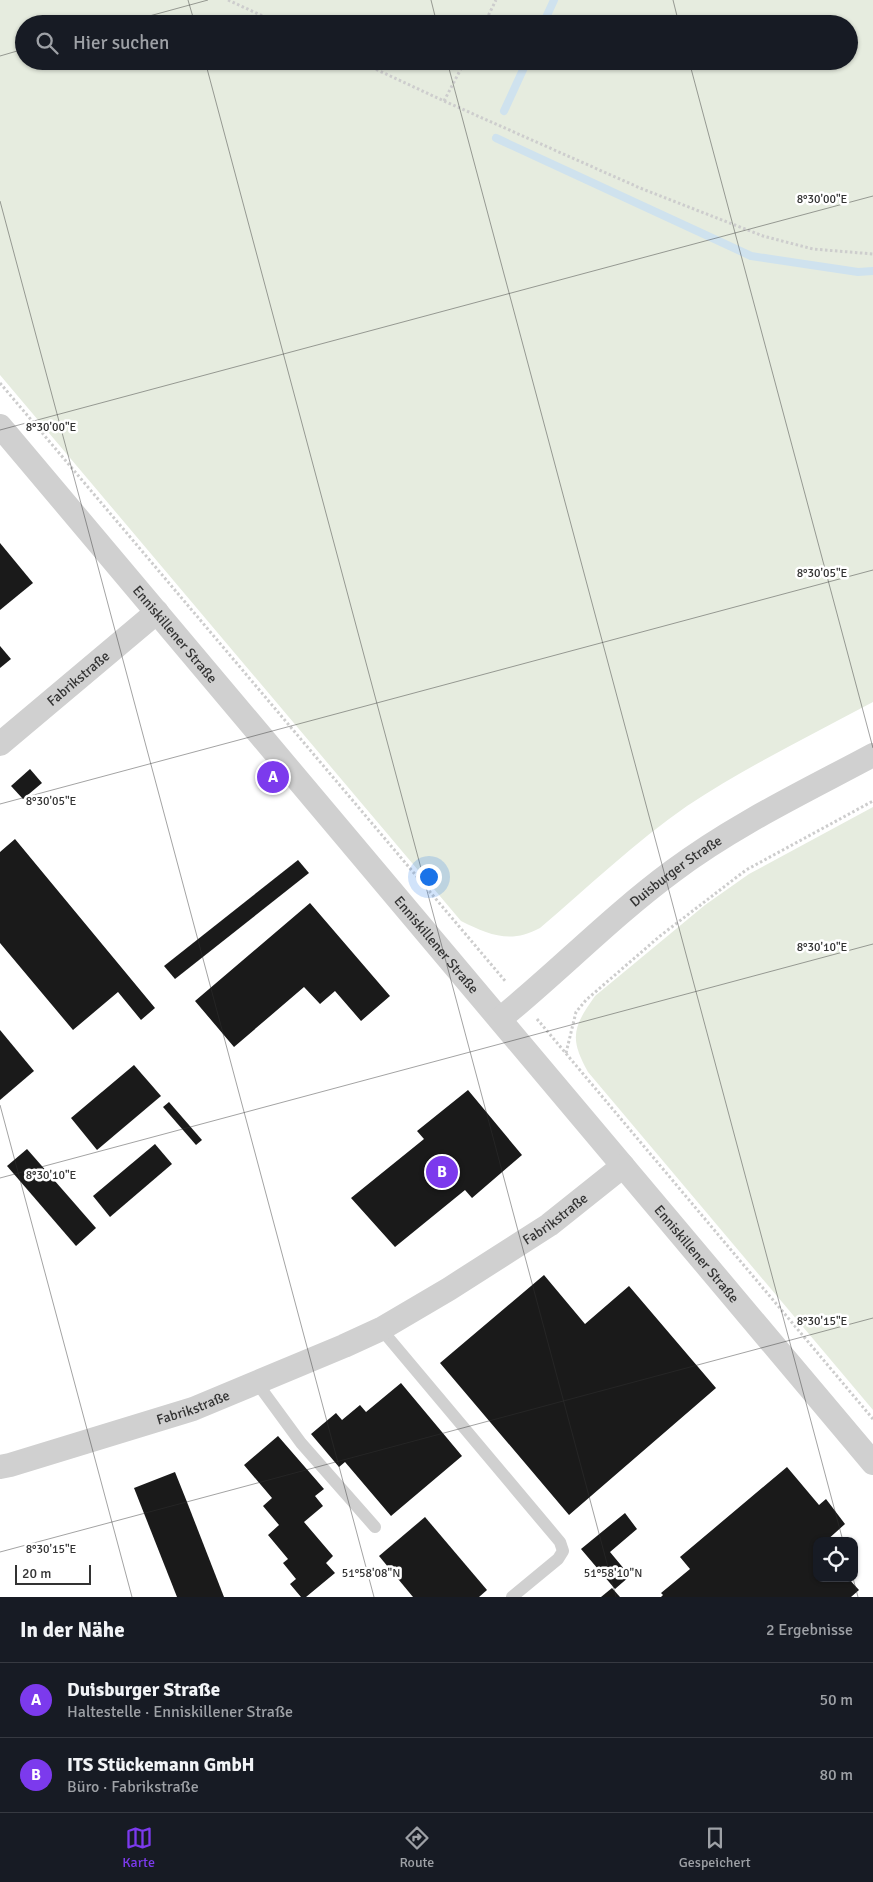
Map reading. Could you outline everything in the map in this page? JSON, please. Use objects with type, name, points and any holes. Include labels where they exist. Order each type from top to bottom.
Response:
[{"type":"street","name":"Enniskillener Straße","points":[[0,426],[873,1463]]},
{"type":"street","name":"Fabrikstraße","points":[[0,744],[157,612]]},
{"type":"street","name":"Duisburger Straße","points":[[500,1019],[673,870],[746,824],[873,755]]},
{"type":"street","name":"Fabrikstraße","points":[[0,1467],[170,1417],[257,1383],[381,1329],[449,1289],[549,1225],[623,1166]]},
{"type":"lane","points":[[381,1329],[560,1542],[563,1551],[558,1559],[512,1597]]},
{"type":"lane","points":[[257,1383],[301,1443],[375,1527]]},
{"type":"path","points":[[228,0],[260,15]]},
{"type":"path","points":[[488,15],[496,0]]},
{"type":"path","points":[[377,70],[640,188],[763,236],[813,249],[873,254]]},
{"type":"path","points":[[444,101],[460,70]]},
{"type":"path","points":[[0,383],[464,933]]},
{"type":"path","points":[[873,801],[746,870],[660,936],[586,1000],[576,1012],[566,1054],[873,1419]]},
{"type":"shaded area","points":[[0,0],[873,0],[873,702],[755,765],[687,806],[630,849],[540,928],[519,936],[510,937],[491,934],[461,921],[0,375]]},
{"type":"shaded area","points":[[873,807],[873,1410],[588,1072],[578,1050],[576,1033],[582,1016],[595,996],[705,905],[749,874]]},
{"type":"building","points":[[0,543],[33,583],[0,610]]},
{"type":"building","points":[[0,646],[11,659],[0,668]]},
{"type":"building","points":[[30,769],[42,783],[23,799],[11,786]]},
{"type":"building","points":[[15,839],[155,1008],[141,1020],[118,992],[73,1030],[0,943],[0,852]]},
{"type":"building","points":[[298,860],[309,873],[175,979],[164,966]]},
{"type":"building","points":[[310,903],[390,996],[361,1021],[335,991],[320,1004],[304,987],[234,1047],[195,1001]]},
{"type":"building","points":[[0,1030],[34,1071],[0,1100]]},
{"type":"building","points":[[134,1065],[161,1096],[97,1150],[71,1118]]},
{"type":"building","points":[[468,1090],[522,1155],[472,1198],[465,1190],[395,1247],[351,1198],[424,1139],[417,1131]]},
{"type":"building","points":[[169,1102],[202,1140],[196,1145],[163,1107]]},
{"type":"building","points":[[155,1144],[172,1164],[110,1217],[93,1196]]},
{"type":"building","points":[[27,1149],[96,1228],[76,1246],[7,1166]]},
{"type":"building","points":[[544,1275],[585,1324],[629,1286],[716,1388],[569,1515],[440,1363]]},
{"type":"building","points":[[401,1383],[462,1456],[391,1516],[345,1462],[339,1467],[311,1434],[336,1413],[342,1420],[360,1405],[366,1412]]},
{"type":"building","points":[[278,1436],[324,1489],[315,1496],[323,1506],[304,1522],[333,1556],[326,1563],[335,1573],[306,1597],[301,1597],[290,1584],[296,1579],[283,1563],[288,1559],[268,1535],[279,1525],[263,1506],[272,1498],[244,1465]]},
{"type":"building","points":[[787,1467],[819,1505],[826,1499],[845,1524],[830,1537],[813,1537],[813,1582],[852,1582],[859,1590],[851,1597],[661,1597],[663,1595],[661,1593],[690,1569],[680,1557]]},
{"type":"building","points":[[175,1472],[224,1597],[177,1597],[134,1488]]},
{"type":"building","points":[[625,1513],[637,1529],[610,1552],[630,1576],[615,1589],[581,1549]]},
{"type":"building","points":[[425,1517],[487,1590],[479,1597],[413,1597],[379,1556]]},
{"type":"building","points":[[612,1588],[620,1597],[601,1597]]},
{"type":"waterway","points":[[547,15],[554,0]]},
{"type":"waterway","points":[[504,111],[523,70]]},
{"type":"waterway","points":[[496,138],[751,256],[858,272],[873,271]]},
{"type":"place","name":"Duisburger Straße","points":[[273,777]]},
{"type":"place","name":"ITS Stückemann GmbH","points":[[442,1172]]}]
